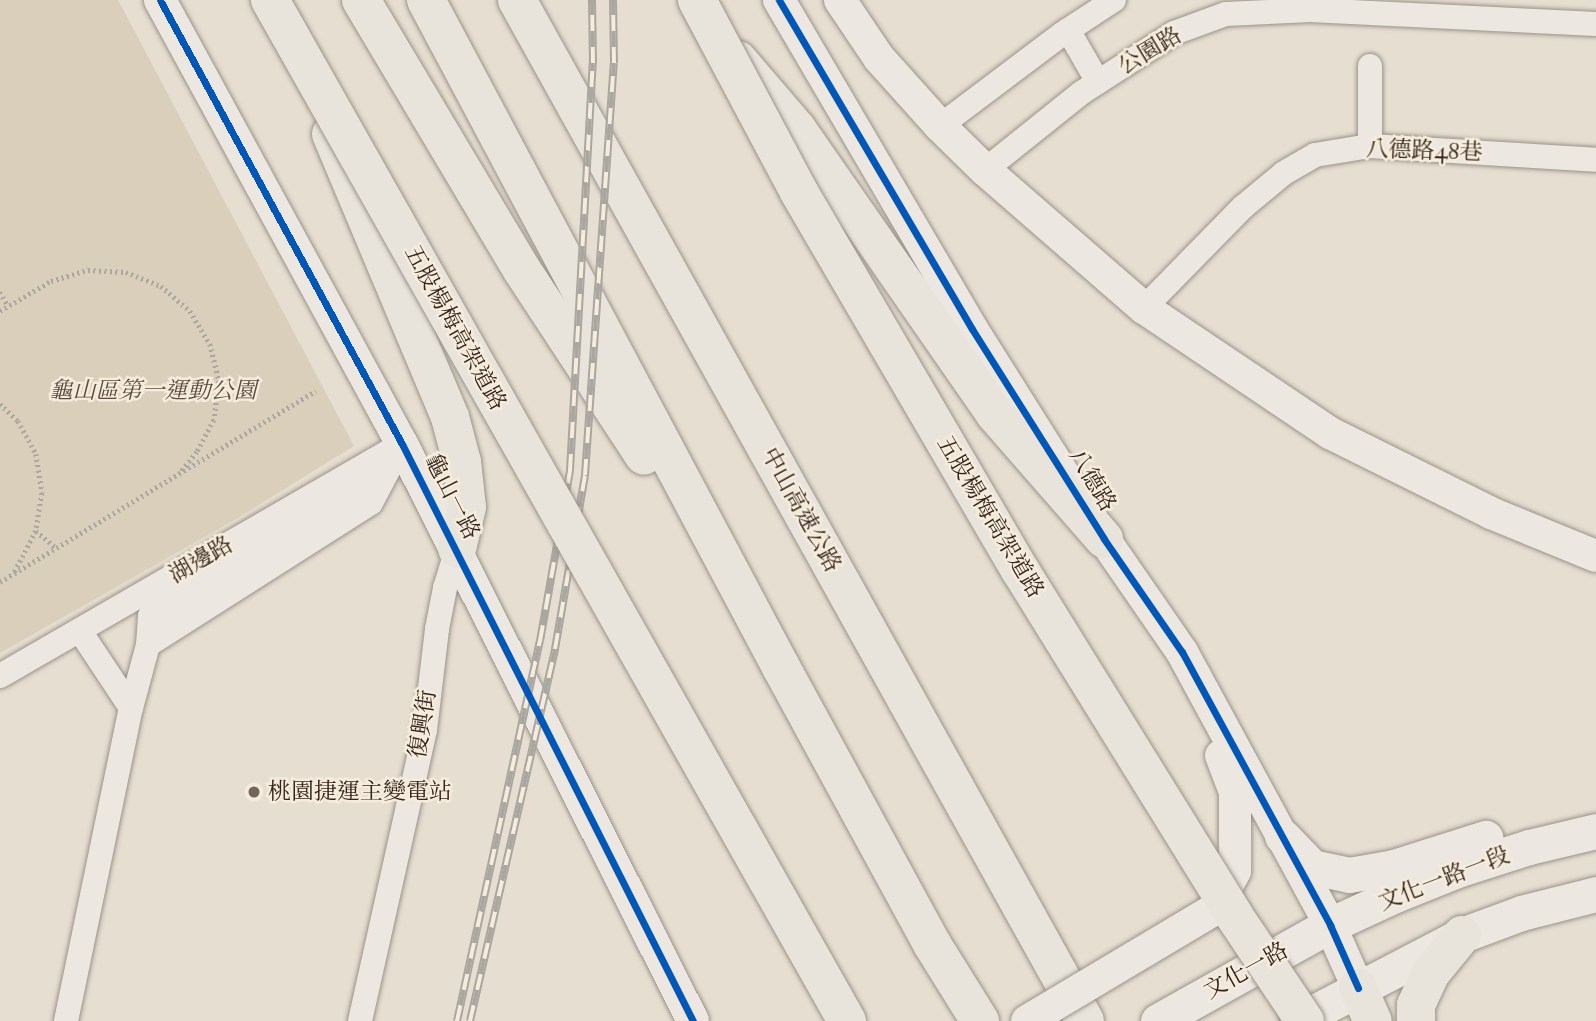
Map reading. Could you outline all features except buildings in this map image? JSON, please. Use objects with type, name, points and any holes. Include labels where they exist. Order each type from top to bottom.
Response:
[{"type":"highway","points":[[272,0],[450,417],[462,462],[467,507],[457,549]]},
{"type":"highway","name":"五股楊梅高架道路","points":[[272,0],[847,1021]]},
{"type":"highway","points":[[361,0],[522,270],[781,667]]},
{"type":"highway","points":[[426,0],[781,667],[932,944],[980,1021]]},
{"type":"highway","name":"中山高速公路","points":[[517,0],[1085,1021]]},
{"type":"highway","points":[[546,0],[577,57],[649,237]]},
{"type":"highway","points":[[687,0],[797,129],[995,414],[1104,538]]},
{"type":"highway","name":"五股楊梅高架道路","points":[[697,0],[799,192],[1020,570],[1233,914],[1343,1007]]},
{"type":"highway","points":[[1416,1021],[1416,1005],[1431,973],[1462,935]]},
{"type":"main road","points":[[1282,836],[1312,867],[1349,875],[1394,867],[1462,843],[1528,828],[1596,828]]},
{"type":"main road","name":"文化一路一段","points":[[1298,943],[1330,925],[1460,869],[1596,828]]},
{"type":"main road","points":[[1297,1021],[1343,1007],[1462,935],[1521,913],[1596,894]]},
{"type":"main road","name":"文化一路","points":[[1158,1021],[1298,943]]},
{"type":"street","name":"龜山一路","points":[[160,0],[457,549],[693,1020]]},
{"type":"street","name":"八德路","points":[[779,0],[965,317],[1104,538],[1182,652],[1330,925],[1343,1007]]},
{"type":"street","points":[[840,0],[879,58],[940,126],[985,170],[1144,308],[1330,433],[1491,513],[1596,556]]},
{"type":"street","points":[[940,126],[1068,30],[1114,0]]},
{"type":"street","name":"公園路","points":[[985,170],[1098,82],[1174,33],[1226,14],[1310,10],[1596,24]]},
{"type":"street","points":[[1068,30],[1098,82]]},
{"type":"street","points":[[1370,66],[1370,146]]},
{"type":"street","name":"八德路48巷","points":[[1144,308],[1243,207],[1284,173],[1315,155],[1370,146],[1596,160]]},
{"type":"street","name":"湖邊路","points":[[0,676],[402,444]]},
{"type":"street","points":[[66,1021],[131,708],[148,645],[150,616],[365,486],[402,444]]},
{"type":"street","name":"復興街","points":[[359,1021],[425,730],[437,629],[457,549]]},
{"type":"street","points":[[80,631],[131,708]]},
{"type":"street","points":[[1027,1021],[1215,909],[1235,871],[1235,792],[1182,652]]},
{"type":"path","points":[[0,311],[51,281],[88,270],[126,272],[161,286],[190,311],[210,344],[219,382],[214,420],[197,452],[179,474]]},
{"type":"path","points":[[0,292],[8,306]]},
{"type":"path","points":[[0,583],[316,391]]},
{"type":"path","points":[[0,404],[18,421],[36,454],[42,493],[36,531],[13,575]]},
{"type":"path","points":[[36,531],[56,548]]},
{"type":"green space","name":"龜山區第一運動公園","points":[[0,0],[118,0],[354,446],[236,519],[0,653]]},
{"type":"railway","points":[[457,1021],[540,641],[570,470],[593,63],[592,0]]},
{"type":"railway","points":[[470,1021],[555,649],[585,475],[614,63],[613,0]]},
{"type":"cycle path","points":[[160,0],[402,444],[693,1021]]},
{"type":"cycle path","points":[[779,0],[972,329],[1104,539],[1182,652],[1330,925],[1358,988]]},
{"type":"place","name":"桃園捷運主變電站","points":[[254,792]]}]
